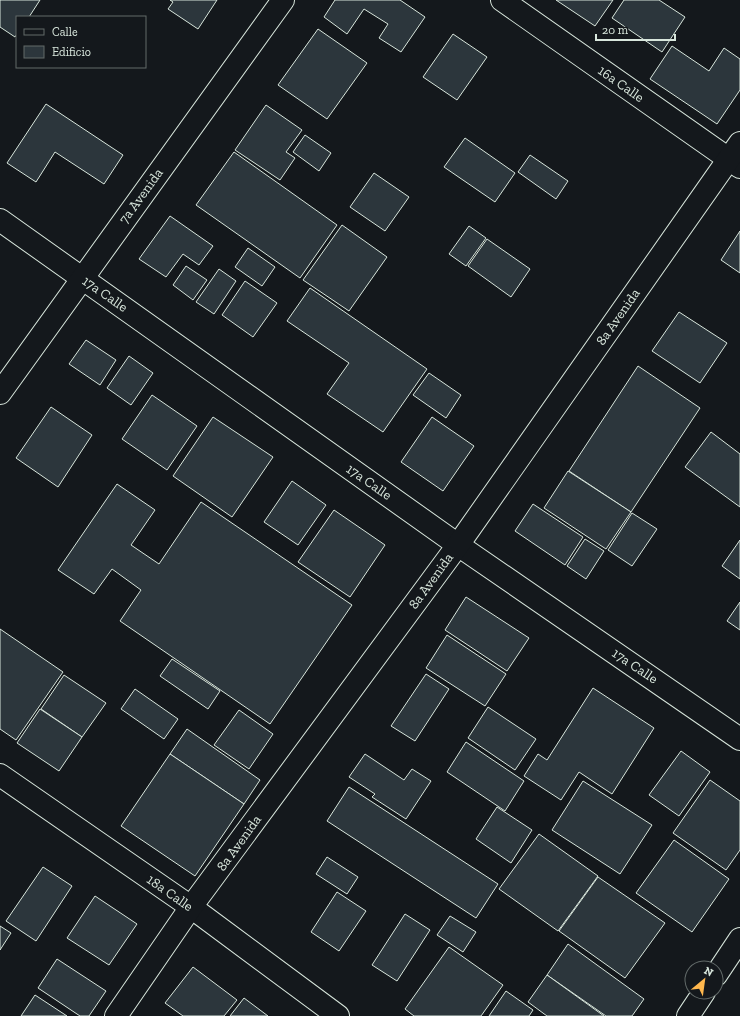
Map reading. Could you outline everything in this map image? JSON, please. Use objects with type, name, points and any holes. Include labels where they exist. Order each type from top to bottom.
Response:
[{"type":"street","name":"7a Avenida","points":[[0,393],[283,0]]},
{"type":"street","name":"16a Calle","points":[[502,0],[736,157]]},
{"type":"street","name":"8a Avenida","points":[[116,1016],[191,907],[458,545],[736,157]]},
{"type":"street","name":"17a Calle","points":[[0,220],[458,545],[740,739]]},
{"type":"street","name":"18a Calle","points":[[0,774],[191,907],[338,1016]]},
{"type":"street","points":[[724,963],[740,939]]},
{"type":"street","points":[[688,1016],[699,1000]]},
{"type":"building","points":[[0,0],[40,0],[30,16],[16,16],[15,37],[0,27]]},
{"type":"building","points":[[170,0],[217,0],[198,29],[168,9],[173,2]]},
{"type":"building","points":[[335,0],[400,0],[425,17],[401,52],[379,38],[388,24],[364,9],[347,34],[324,17]]},
{"type":"building","points":[[556,0],[613,0],[595,26]]},
{"type":"building","points":[[624,0],[659,0],[685,17],[662,52],[612,18]]},
{"type":"building","points":[[318,29],[367,63],[327,119],[278,85]]},
{"type":"building","points":[[453,34],[487,57],[457,100],[423,77]]},
{"type":"building","points":[[672,46],[709,71],[724,48],[740,59],[740,90],[717,124],[650,79]]},
{"type":"building","points":[[46,104],[123,155],[104,184],[55,152],[36,182],[7,163]]},
{"type":"building","points":[[266,105],[302,130],[286,152],[295,158],[280,180],[235,150]]},
{"type":"building","points":[[305,135],[331,153],[319,171],[293,152]]},
{"type":"building","points":[[465,138],[515,173],[495,202],[444,167]]},
{"type":"building","points":[[234,152],[337,225],[300,278],[196,205]]},
{"type":"building","points":[[530,155],[568,181],[556,199],[518,172]]},
{"type":"building","points":[[374,173],[409,197],[385,231],[350,207]]},
{"type":"building","points":[[170,216],[213,246],[199,265],[183,254],[166,277],[139,259]]},
{"type":"building","points":[[342,225],[387,257],[349,311],[303,280]]},
{"type":"building","points":[[469,226],[486,238],[466,266],[449,254]]},
{"type":"building","points":[[740,231],[740,273],[721,260]]},
{"type":"building","points":[[487,239],[530,269],[511,297],[468,266]]},
{"type":"building","points":[[248,248],[275,267],[262,286],[235,267]]},
{"type":"building","points":[[186,266],[207,280],[193,300],[173,285]]},
{"type":"building","points":[[219,269],[236,281],[214,314],[196,302]]},
{"type":"building","points":[[245,281],[277,303],[253,337],[222,315]]},
{"type":"building","points":[[310,288],[427,369],[383,432],[327,394],[349,363],[287,321]]},
{"type":"building","points":[[679,312],[727,343],[700,383],[652,351]]},
{"type":"building","points":[[86,340],[116,360],[100,385],[69,364]]},
{"type":"building","points":[[129,356],[153,373],[131,405],[107,388]]},
{"type":"building","points":[[638,366],[700,408],[631,512],[569,471]]},
{"type":"building","points":[[429,373],[461,395],[446,418],[413,395]]},
{"type":"building","points":[[152,395],[197,426],[167,470],[122,439]]},
{"type":"building","points":[[51,407],[92,435],[58,487],[16,458]]},
{"type":"building","points":[[213,417],[273,457],[232,517],[173,476]]},
{"type":"building","points":[[432,417],[474,446],[443,491],[401,462]]},
{"type":"building","points":[[711,432],[740,454],[740,507],[685,467]]},
{"type":"building","points":[[568,471],[631,512],[606,549],[544,508]]},
{"type":"building","points":[[292,481],[326,505],[298,545],[264,522]]},
{"type":"building","points":[[117,484],[155,510],[131,545],[159,564],[201,502],[352,605],[270,724],[120,621],[141,590],[112,569],[94,594],[58,570]]},
{"type":"building","points":[[533,504],[583,537],[565,565],[515,531]]},
{"type":"building","points":[[334,510],[385,545],[350,597],[298,562]]},
{"type":"building","points":[[632,513],[657,529],[632,566],[608,550]]},
{"type":"building","points":[[585,539],[604,551],[586,579],[567,566]]},
{"type":"building","points":[[740,540],[740,579],[722,566]]},
{"type":"building","points":[[466,597],[529,638],[507,671],[445,630]]},
{"type":"building","points":[[740,602],[740,630],[727,621]]},
{"type":"building","points":[[0,629],[63,672],[16,740],[0,729]]},
{"type":"building","points":[[447,635],[506,674],[485,706],[426,668]]},
{"type":"building","points":[[172,659],[220,691],[208,709],[160,676]]},
{"type":"building","points":[[426,674],[449,689],[415,741],[391,726]]},
{"type":"building","points":[[64,675],[106,703],[82,737],[41,709]]},
{"type":"building","points":[[593,688],[654,728],[612,794],[579,772],[561,800],[524,776],[538,754],[547,760]]},
{"type":"building","points":[[135,689],[178,719],[164,739],[121,709]]},
{"type":"building","points":[[488,707],[536,739],[515,770],[468,738]]},
{"type":"building","points":[[40,709],[82,737],[59,771],[17,743]]},
{"type":"building","points":[[239,710],[273,734],[249,769],[214,745]]},
{"type":"building","points":[[187,729],[260,780],[244,804],[170,754]]},
{"type":"building","points":[[466,742],[524,781],[505,811],[447,772]]},
{"type":"building","points":[[681,751],[710,772],[679,816],[649,795]]},
{"type":"building","points":[[170,754],[244,804],[195,876],[121,826]]},
{"type":"building","points":[[365,754],[404,780],[412,769],[431,781],[406,819],[372,797],[375,794],[349,777]]},
{"type":"building","points":[[710,780],[740,801],[740,850],[726,870],[673,833]]},
{"type":"building","points":[[583,781],[652,825],[620,874],[552,830]]},
{"type":"building","points":[[349,787],[498,884],[476,918],[327,821]]},
{"type":"building","points":[[497,807],[532,830],[511,863],[476,839]]},
{"type":"building","points":[[539,834],[598,876],[558,931],[499,889]]},
{"type":"building","points":[[674,840],[729,879],[692,932],[636,893]]},
{"type":"building","points":[[327,857],[358,877],[347,894],[316,874]]},
{"type":"building","points":[[43,867],[72,886],[36,941],[6,921]]},
{"type":"building","points":[[598,877],[665,923],[625,978],[559,931]]},
{"type":"building","points":[[337,892],[366,911],[339,951],[311,932]]},
{"type":"building","points":[[95,896],[137,924],[109,965],[67,938]]},
{"type":"building","points":[[405,914],[430,930],[397,981],[372,965]]},
{"type":"building","points":[[450,916],[476,932],[463,952],[437,935]]},
{"type":"building","points":[[0,926],[11,933],[0,950]]},
{"type":"building","points":[[568,944],[644,999],[632,1016],[606,1016],[547,975]]},
{"type":"building","points":[[449,947],[503,985],[481,1016],[414,1016],[405,1009]]},
{"type":"building","points":[[57,959],[106,991],[89,1016],[80,1016],[38,988]]},
{"type":"building","points":[[193,967],[237,1000],[224,1016],[183,1016],[165,1003]]},
{"type":"building","points":[[547,975],[604,1016],[547,1016],[528,1002]]},
{"type":"building","points":[[506,991],[533,1010],[529,1016],[489,1016]]},
{"type":"building","points":[[35,995],[67,1016],[21,1016]]},
{"type":"building","points":[[244,998],[268,1016],[230,1016]]}]
